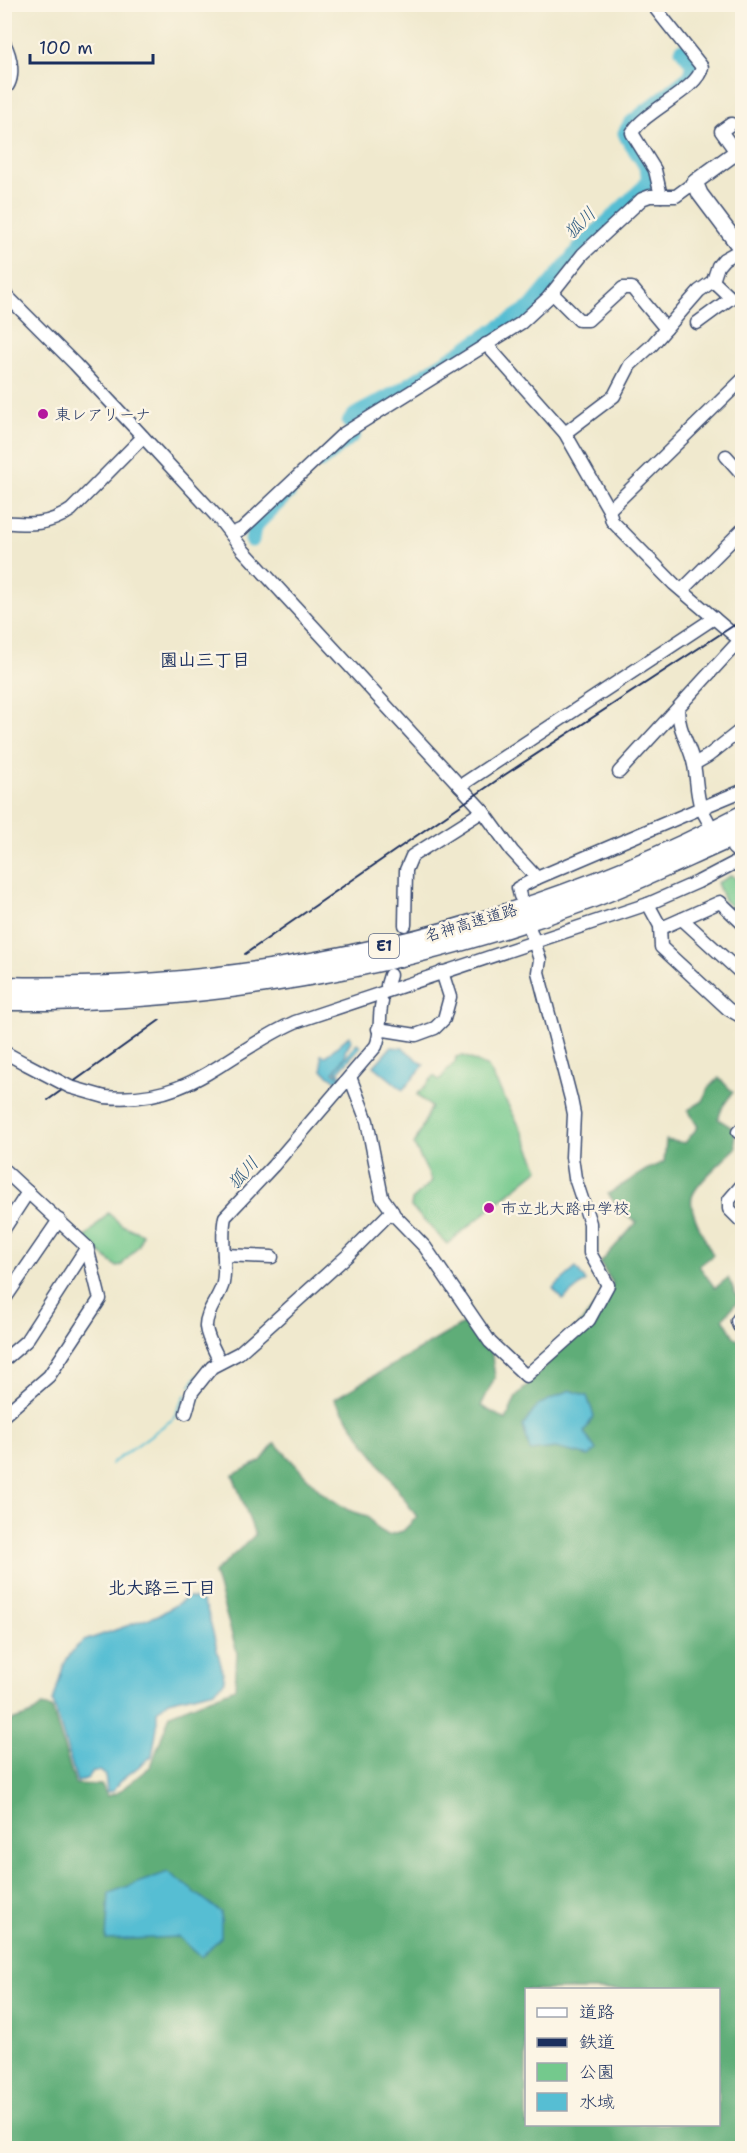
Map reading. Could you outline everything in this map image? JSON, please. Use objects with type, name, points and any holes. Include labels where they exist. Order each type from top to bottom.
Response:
[{"type":"highway","name":"名神高速道路","points":[[4,986],[133,985],[195,979],[268,969],[411,940],[538,902],[622,872],[709,833],[742,815]]},
{"type":"highway","name":"名神高速道路","points":[[4,1001],[134,999],[205,992],[339,971],[516,925],[740,849]]},
{"type":"main road","points":[[740,150],[695,182],[700,194],[742,249]]},
{"type":"street","points":[[652,4],[702,67],[699,76],[690,85],[661,106],[632,133],[655,170],[661,196]]},
{"type":"street","points":[[4,43],[10,60],[11,73],[9,86],[4,90]]},
{"type":"street","points":[[731,124],[721,131],[740,150]]},
{"type":"street","points":[[231,534],[242,529],[343,434],[521,323],[552,293],[583,254],[642,199],[650,196],[676,196],[695,182]]},
{"type":"street","points":[[565,433],[614,396],[630,365],[699,291],[713,282],[718,266],[724,259],[742,249]]},
{"type":"street","points":[[697,323],[731,298],[713,282]]},
{"type":"street","points":[[552,293],[579,320],[588,320],[623,288],[632,288],[666,329]]},
{"type":"street","points":[[4,293],[143,437],[483,811],[512,851],[537,878]]},
{"type":"street","points":[[486,344],[565,433],[609,510],[612,521],[682,590],[741,641],[619,772]]},
{"type":"street","points":[[609,510],[742,380]]},
{"type":"street","points":[[4,522],[43,524],[63,516],[143,437]]},
{"type":"street","points":[[726,456],[742,474]]},
{"type":"street","points":[[682,590],[742,530]]},
{"type":"street","points":[[460,786],[714,618]]},
{"type":"street","points":[[678,709],[678,720],[694,764],[696,793],[708,821]]},
{"type":"street","points":[[694,764],[742,729]]},
{"type":"street","points":[[520,896],[518,888],[537,878],[742,791]]},
{"type":"street","points":[[405,926],[405,870],[412,856],[483,811]]},
{"type":"street","points":[[4,1052],[70,1088],[105,1097],[137,1098],[166,1093],[208,1074],[259,1040],[295,1022],[648,904],[698,882],[740,849]]},
{"type":"street","points":[[660,926],[666,926],[720,902],[742,923]]},
{"type":"street","points":[[648,904],[660,926],[661,947],[728,1009],[742,1017]]},
{"type":"street","points":[[682,919],[742,974]]},
{"type":"street","points":[[350,1077],[367,1121],[382,1197],[400,1222],[425,1247],[490,1342],[526,1376],[589,1320],[608,1285],[590,1253],[590,1223],[575,1178],[572,1157],[574,1114],[538,972],[540,960],[530,930]]},
{"type":"street","points":[[378,1029],[416,1035],[435,1029],[444,1019],[450,997],[442,972]]},
{"type":"street","points":[[220,1362],[206,1329],[206,1320],[219,1296],[223,1282],[225,1217],[376,1046],[380,1038],[378,1014],[382,1002]]},
{"type":"street","points":[[4,1170],[87,1247],[100,1299],[49,1376],[4,1415]]},
{"type":"street","points":[[742,1185],[729,1200],[729,1209],[742,1222]]},
{"type":"street","points":[[4,1229],[28,1192]]},
{"type":"street","points":[[186,1413],[192,1392],[212,1367],[239,1353],[347,1256],[392,1210]]},
{"type":"street","points":[[4,1300],[59,1221]]},
{"type":"street","points":[[4,1360],[26,1341],[87,1247]]},
{"type":"street","points":[[224,1255],[272,1257]]},
{"type":"street","points":[[742,1314],[737,1321],[738,1326],[742,1329]]},
{"type":"green space","points":[[732,875],[742,886],[742,902],[735,910],[724,900],[717,883]]},
{"type":"green space","points":[[464,1056],[488,1067],[539,1169],[447,1244],[411,1207],[412,1200],[432,1181],[414,1145],[431,1107],[417,1095],[434,1076],[439,1080],[455,1062],[456,1057]]},
{"type":"green space","points":[[719,1078],[733,1092],[723,1106],[718,1119],[734,1129],[736,1148],[699,1185],[692,1197],[692,1203],[695,1218],[713,1255],[699,1266],[715,1288],[728,1278],[739,1300],[723,1318],[734,1337],[742,1343],[742,2148],[5,2148],[4,1846],[7,1843],[5,1839],[5,1731],[11,1721],[30,1715],[42,1706],[52,1708],[75,1784],[102,1785],[107,1796],[117,1793],[151,1766],[170,1714],[235,1688],[237,1652],[214,1573],[255,1535],[233,1475],[261,1461],[275,1443],[321,1492],[348,1510],[367,1516],[378,1529],[388,1535],[403,1531],[417,1517],[334,1399],[468,1321],[491,1349],[495,1377],[481,1406],[506,1420],[516,1397],[549,1362],[613,1284],[600,1263],[637,1222],[624,1214],[608,1194],[646,1170],[664,1162],[666,1140],[685,1143],[698,1127],[688,1110],[703,1101],[709,1087]]},
{"type":"green space","points":[[108,1213],[122,1225],[142,1234],[139,1245],[121,1266],[117,1267],[84,1239]]},
{"type":"water","points":[[349,1036],[352,1039],[345,1051],[345,1056],[334,1072],[341,1080],[339,1083],[322,1070],[321,1055],[326,1056]]},
{"type":"water","points":[[357,1043],[361,1046],[338,1072],[343,1077],[342,1079],[337,1075],[336,1069]]},
{"type":"water","points":[[391,1047],[403,1048],[424,1065],[403,1090],[374,1066]]},
{"type":"water","points":[[576,1268],[586,1281],[562,1300],[553,1288]]},
{"type":"water","points":[[570,1390],[587,1396],[594,1416],[584,1432],[596,1450],[589,1456],[555,1448],[530,1451],[523,1426],[538,1405]]},
{"type":"water","points":[[188,1597],[201,1600],[207,1609],[225,1681],[215,1690],[168,1701],[157,1711],[152,1756],[119,1782],[113,1791],[107,1792],[105,1775],[100,1771],[93,1771],[88,1778],[77,1782],[53,1702],[68,1657],[84,1641],[161,1614]]},
{"type":"water","points":[[168,1872],[221,1912],[221,1937],[201,1957],[179,1937],[106,1940],[109,1893]]},
{"type":"waterway","name":"狐川","points":[[349,422],[355,415],[399,391],[531,307],[580,248],[645,186],[648,172],[625,133],[630,124],[692,75],[692,63],[682,50]]},
{"type":"waterway","name":"狐川","points":[[321,461],[354,432]]},
{"type":"waterway","name":"狐川","points":[[252,540],[254,527],[289,492]]},
{"type":"waterway","name":"狐川","points":[[190,1386],[197,1376]]},
{"type":"waterway","name":"狐川","points":[[111,1464],[173,1419],[186,1394]]},
{"type":"railway","points":[[245,954],[506,774],[742,620]]},
{"type":"railway","points":[[48,1100],[160,1020]]},
{"type":"place","name":"東レアリーナ","points":[[43,414]]},
{"type":"place","name":"市立北大路中学校","points":[[489,1208]]},
{"type":"district","name":"園山三丁目","points":[[205,660]]},
{"type":"district","name":"北大路三丁目","points":[[162,1588]]}]
